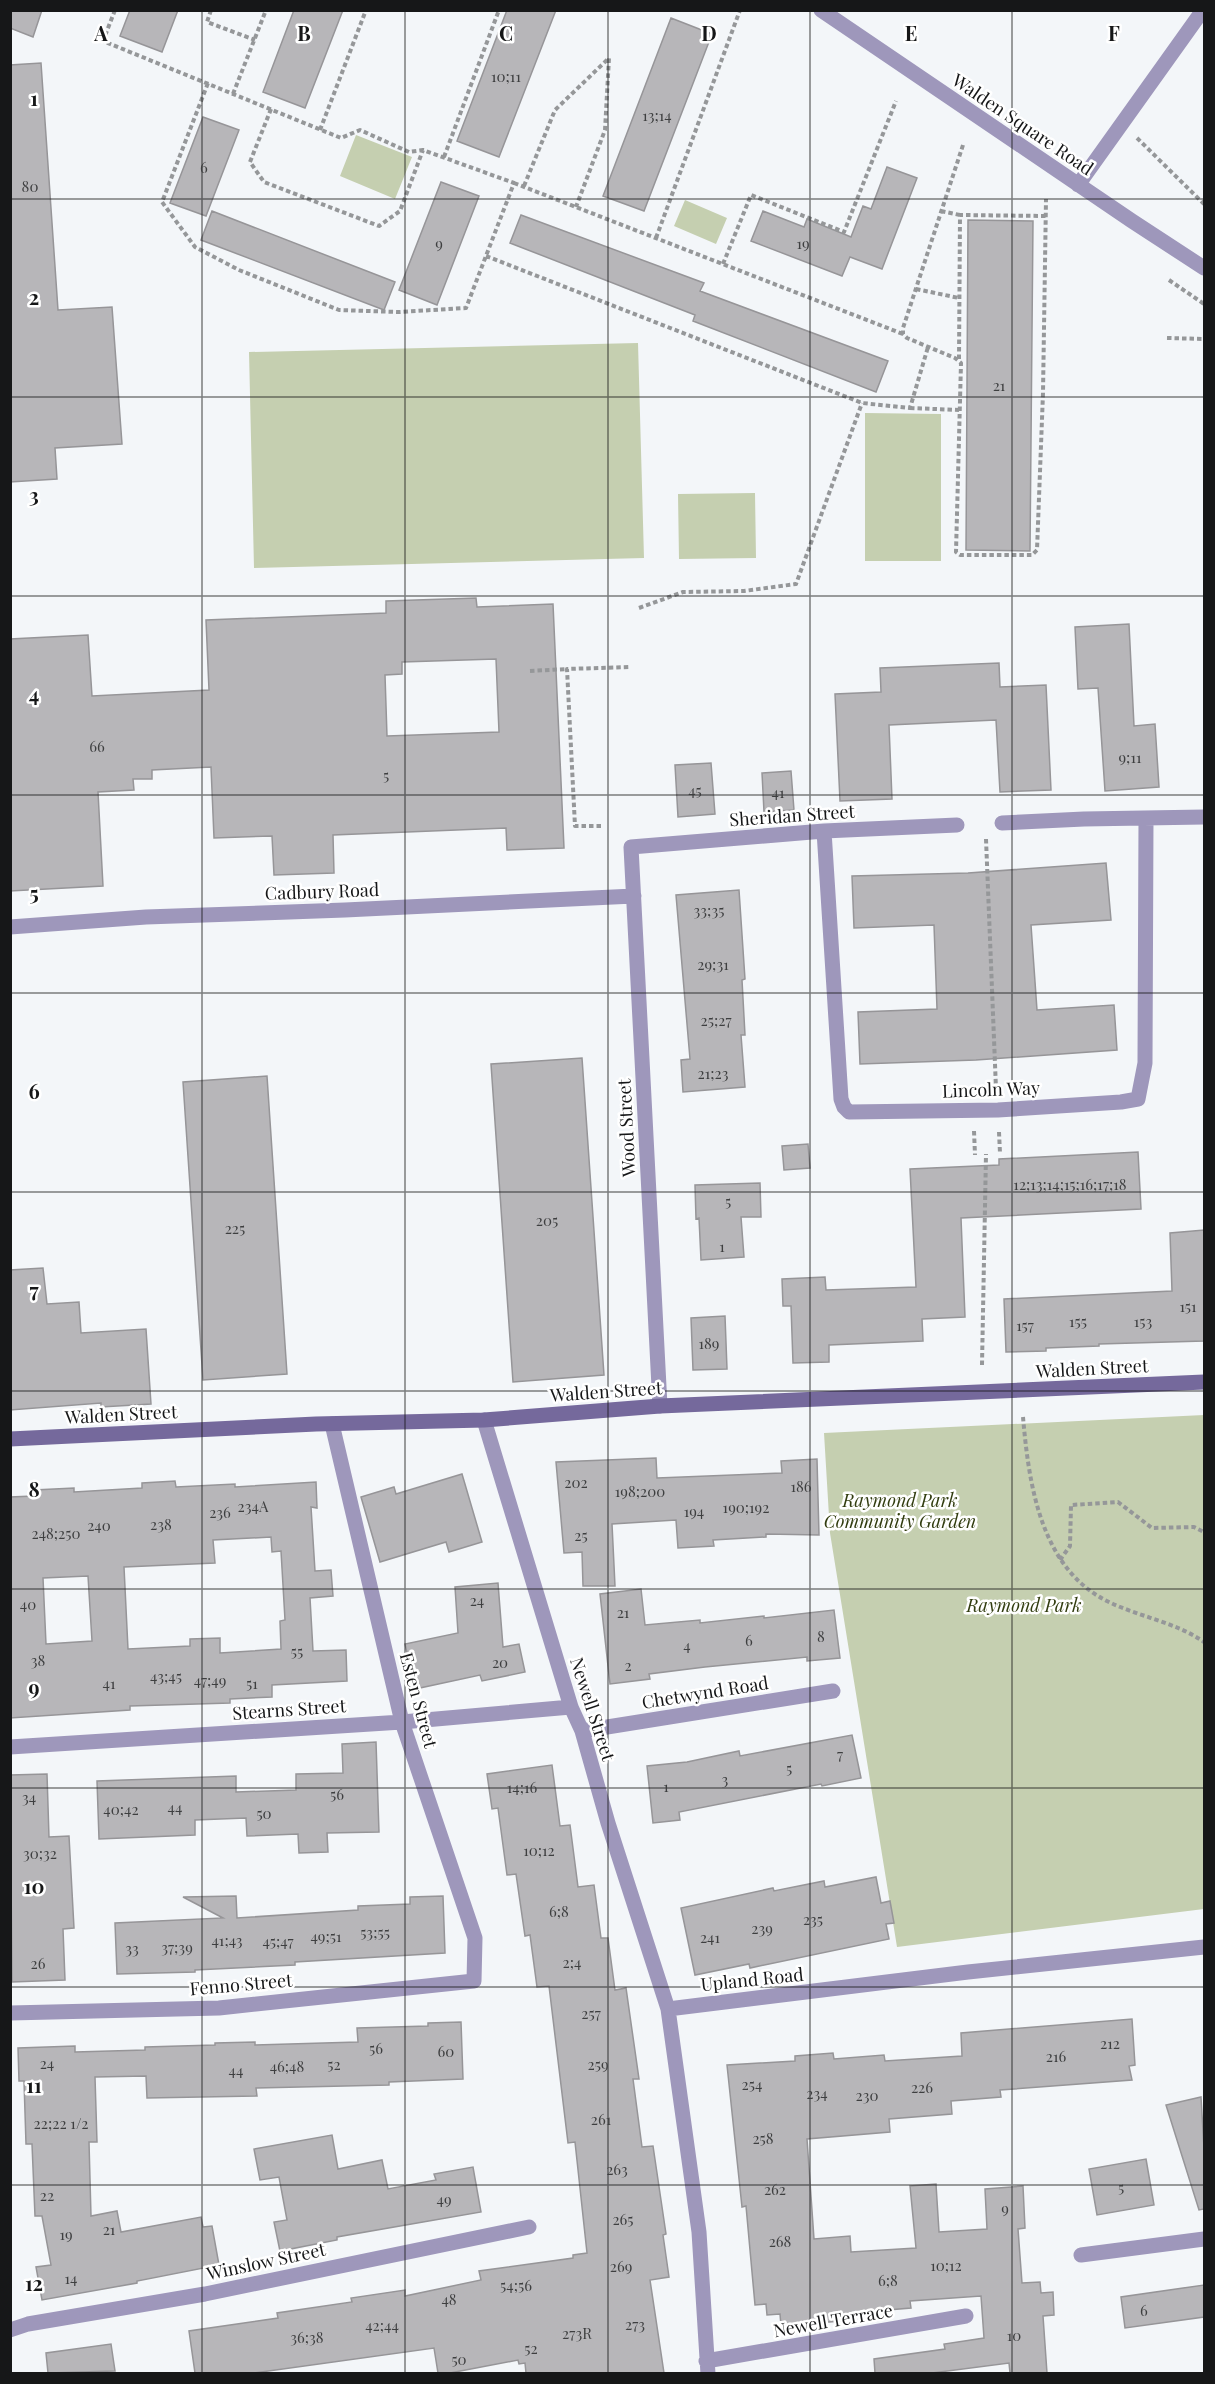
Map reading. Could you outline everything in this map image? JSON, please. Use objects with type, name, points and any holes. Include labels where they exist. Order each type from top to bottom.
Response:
[{"type":"street","name":"Walden Square Road","points":[[821,10],[1204,268]]},
{"type":"street","points":[[1078,184],[1203,10]]},
{"type":"street","points":[[1002,823],[1074,819],[1204,817]]},
{"type":"street","name":"Lincoln Way","points":[[824,831],[841,1099],[849,1112],[998,1110],[1138,1099],[1145,1063],[1146,819]]},
{"type":"street","name":"Sheridan Street","points":[[631,847],[824,831],[957,825]]},
{"type":"street","name":"Wood Street","points":[[631,847],[660,1406]]},
{"type":"street","name":"Cadbury Road","points":[[10,927],[146,917],[634,896]]},
{"type":"street","name":"Walden Street","points":[[10,1439],[332,1424],[484,1420],[660,1406],[1204,1382]]},
{"type":"street","name":"Newell Street","points":[[484,1420],[571,1707],[582,1731],[608,1823],[668,2009]]},
{"type":"street","name":"Esten Street","points":[[332,1424],[402,1722],[476,1938],[474,1981]]},
{"type":"street","name":"Chetwynd Road","points":[[582,1731],[833,1691]]},
{"type":"street","name":"Stearns Street","points":[[10,1747],[402,1722],[571,1707]]},
{"type":"street","name":"Upland Road","points":[[668,2009],[1204,1947]]},
{"type":"street","name":"Fenno Street","points":[[10,2013],[219,2008],[474,1981]]},
{"type":"street","points":[[668,2009],[699,2232],[707,2367]]},
{"type":"street","name":"Winslow Street","points":[[10,2330],[28,2324],[205,2294],[529,2227]]},
{"type":"street","points":[[1081,2255],[1204,2239]]},
{"type":"street","name":"Newell Terrace","points":[[707,2367],[966,2316]]},
{"type":"path","points":[[115,10],[103,41],[341,138],[360,130],[410,152],[423,150],[524,186],[903,334],[907,338],[959,360]]},
{"type":"path","points":[[211,10],[207,22],[255,40]]},
{"type":"path","points":[[233,94],[266,10]]},
{"type":"path","points":[[320,130],[366,10]]},
{"type":"path","points":[[444,157],[499,10]]},
{"type":"path","points":[[656,238],[740,10]]},
{"type":"path","points":[[524,186],[555,110],[609,58],[605,130],[576,207]]},
{"type":"path","points":[[208,83],[162,202],[195,247],[239,270],[339,310],[399,312],[466,308],[514,183]]},
{"type":"path","points":[[723,264],[751,195],[844,232],[896,102]]},
{"type":"path","points":[[271,109],[250,162],[264,182],[379,226],[400,212],[423,150]]},
{"type":"path","points":[[1121,123],[1204,204]]},
{"type":"path","points":[[903,334],[903,328],[963,145]]},
{"type":"path","points":[[960,215],[959,360],[961,363],[956,552],[960,555],[1034,554],[1037,550],[1043,393],[1046,199]]},
{"type":"path","points":[[941,211],[960,215],[1046,216]]},
{"type":"path","points":[[486,256],[862,404],[959,410]]},
{"type":"path","points":[[1169,280],[1204,304]]},
{"type":"path","points":[[916,289],[959,298]]},
{"type":"path","points":[[1167,338],[1204,339]]},
{"type":"path","points":[[910,408],[928,347]]},
{"type":"path","points":[[639,608],[682,592],[744,591],[796,584],[862,404]]},
{"type":"path","points":[[530,671],[629,667]]},
{"type":"path","points":[[567,669],[575,826],[601,826]]},
{"type":"path","points":[[986,834],[1000,1153]]},
{"type":"path","points":[[982,1365],[986,1154]]},
{"type":"path","points":[[1023,1417],[1026,1456],[1041,1519],[1060,1560],[1085,1588],[1109,1602],[1179,1628],[1204,1642]]},
{"type":"path","points":[[1060,1560],[1070,1546],[1071,1505],[1118,1502],[1152,1528],[1194,1527],[1204,1533]]},
{"type":"green space","points":[[356,135],[412,157],[395,199],[340,176]]},
{"type":"green space","points":[[685,200],[727,218],[716,244],[674,226]]},
{"type":"green space","points":[[638,343],[644,558],[254,568],[249,352]]},
{"type":"green space","points":[[865,413],[941,414],[941,561],[865,561]]},
{"type":"green space","points":[[755,493],[756,558],[679,559],[678,494]]},
{"type":"green space","name":"Raymond Park","points":[[1204,1415],[1204,1909],[897,1947],[830,1533],[824,1433]]},
{"type":"building","points":[[10,10],[42,10],[33,37],[10,28]]},
{"type":"building","points":[[130,10],[178,10],[162,52],[120,36]]},
{"type":"building","points":[[294,10],[343,10],[305,108],[263,92]]},
{"type":"building","points":[[507,10],[556,10],[499,157],[457,141]]},
{"type":"building","points":[[671,18],[712,34],[644,211],[603,196]]},
{"type":"building","points":[[41,63],[58,310],[112,307],[122,444],[55,448],[57,479],[10,482],[10,65]]},
{"type":"building","points":[[203,117],[239,130],[206,216],[170,203]]},
{"type":"building","points":[[887,167],[917,178],[882,269],[850,257],[842,276],[751,241],[763,211],[804,227],[807,219],[851,237],[863,206],[871,209]]},
{"type":"building","points":[[441,182],[479,196],[437,305],[399,290]]},
{"type":"building","points":[[212,211],[395,282],[384,310],[201,240]]},
{"type":"building","points":[[521,215],[704,283],[700,291],[888,361],[876,392],[693,321],[695,315],[510,243]]},
{"type":"building","points":[[968,220],[1033,221],[1030,551],[966,550]]},
{"type":"building","points":[[476,598],[477,607],[553,604],[564,848],[507,850],[506,828],[333,835],[334,873],[274,875],[272,836],[214,838],[211,767],[152,770],[152,779],[133,779],[134,790],[98,792],[103,886],[10,891],[10,639],[88,635],[92,696],[209,690],[206,620],[386,613],[386,601]],"holes":[[[496,659],[499,732],[387,736],[385,675],[402,674],[402,662]]]},
{"type":"building","points":[[1129,624],[1134,726],[1155,724],[1159,787],[1105,791],[1098,688],[1078,689],[1075,627]]},
{"type":"building","points":[[999,663],[1000,687],[1046,685],[1051,790],[1000,792],[996,720],[889,725],[892,799],[840,801],[835,694],[881,692],[880,668]]},
{"type":"building","points":[[711,763],[715,814],[678,817],[675,765]]},
{"type":"building","points":[[791,771],[794,810],[764,812],[762,773]]},
{"type":"building","points":[[1106,863],[1111,920],[1031,925],[1037,1010],[1114,1005],[1117,1050],[976,1060],[860,1064],[858,1012],[937,1009],[934,925],[854,928],[852,876],[968,873]]},
{"type":"building","points":[[739,890],[745,979],[742,980],[745,1035],[741,1035],[745,1087],[683,1092],[681,1060],[690,1059],[676,895]]},
{"type":"building","points":[[582,1058],[604,1375],[513,1382],[491,1064]]},
{"type":"building","points":[[267,1076],[287,1374],[203,1380],[183,1082]]},
{"type":"building","points":[[808,1144],[810,1168],[784,1170],[782,1146]]},
{"type":"building","points":[[1138,1152],[1141,1209],[961,1218],[965,1317],[922,1319],[923,1341],[829,1345],[829,1362],[793,1363],[791,1306],[783,1306],[782,1279],[825,1277],[826,1290],[916,1287],[910,1169],[999,1165],[999,1159]]},
{"type":"building","points":[[760,1183],[761,1217],[741,1217],[744,1257],[701,1260],[695,1185]]},
{"type":"building","points":[[1204,1230],[1204,1341],[1099,1344],[1099,1346],[1046,1348],[1046,1351],[1006,1352],[1004,1299],[1172,1291],[1170,1233]]},
{"type":"building","points":[[43,1268],[47,1304],[79,1302],[81,1333],[146,1329],[151,1404],[101,1407],[101,1403],[10,1410],[10,1270]]},
{"type":"building","points":[[725,1316],[727,1369],[693,1370],[691,1318]]},
{"type":"building","points":[[656,1458],[657,1478],[782,1473],[781,1461],[817,1459],[819,1535],[766,1534],[766,1537],[713,1540],[714,1546],[678,1548],[676,1520],[612,1524],[615,1586],[583,1586],[582,1552],[564,1553],[556,1462]]},
{"type":"building","points":[[462,1474],[482,1542],[449,1552],[446,1542],[380,1562],[361,1497],[394,1487],[396,1494]]},
{"type":"building","points":[[175,1481],[176,1487],[235,1484],[235,1487],[316,1482],[317,1508],[311,1507],[315,1571],[331,1570],[333,1596],[310,1598],[313,1651],[346,1650],[347,1681],[272,1685],[272,1697],[230,1699],[230,1703],[130,1706],[130,1710],[10,1718],[10,1497],[34,1496],[34,1490],[74,1488],[74,1492],[142,1488],[142,1483]],"holes":[[[271,1537],[272,1552],[281,1551],[285,1620],[280,1621],[281,1649],[220,1653],[220,1638],[190,1639],[190,1646],[128,1649],[124,1567],[215,1563],[213,1540]],[[88,1576],[92,1641],[46,1644],[43,1578]]]},
{"type":"building","points":[[498,1583],[503,1647],[519,1644],[525,1672],[482,1681],[480,1675],[415,1689],[405,1644],[458,1633],[455,1587]]},
{"type":"building","points":[[641,1589],[645,1625],[700,1620],[700,1623],[764,1616],[764,1618],[834,1610],[840,1658],[807,1661],[807,1657],[705,1667],[649,1674],[650,1679],[610,1684],[600,1594]]},
{"type":"building","points":[[852,1735],[861,1778],[679,1812],[680,1820],[653,1823],[647,1766],[687,1762],[739,1751],[740,1756]]},
{"type":"building","points":[[376,1742],[379,1832],[327,1833],[328,1852],[299,1853],[298,1834],[247,1836],[246,1818],[195,1820],[195,1835],[99,1839],[97,1781],[236,1776],[236,1792],[296,1790],[296,1774],[343,1773],[342,1744]]},
{"type":"building","points":[[552,1765],[560,1826],[570,1825],[578,1887],[594,1885],[601,1938],[608,1938],[615,1990],[626,1988],[639,2079],[633,2079],[642,2147],[653,2146],[666,2234],[663,2235],[669,2277],[650,2280],[664,2373],[526,2373],[525,2363],[519,2364],[518,2360],[450,2373],[438,2373],[434,2348],[254,2373],[195,2373],[189,2331],[278,2318],[277,2313],[352,2302],[351,2298],[405,2290],[405,2296],[481,2280],[479,2271],[573,2258],[573,2255],[587,2253],[575,2142],[568,2143],[549,1986],[537,1987],[530,1935],[525,1936],[516,1874],[507,1875],[498,1808],[492,1809],[487,1774]]},
{"type":"building","points":[[47,1774],[49,1837],[69,1836],[74,1928],[63,1929],[65,1980],[12,1982],[10,1775]]},
{"type":"building","points":[[876,1877],[881,1903],[890,1901],[894,1923],[886,1924],[889,1939],[750,1968],[749,1964],[695,1975],[681,1908],[773,1888],[774,1891],[824,1881],[825,1887]]},
{"type":"building","points":[[236,1896],[237,1918],[358,1910],[358,1906],[410,1904],[410,1897],[443,1896],[445,1953],[295,1962],[295,1965],[195,1970],[195,1972],[117,1974],[115,1923],[223,1918],[183,1897]]},
{"type":"building","points":[[1132,2019],[1135,2065],[1129,2066],[1132,2080],[1000,2090],[1001,2097],[951,2101],[952,2114],[889,2119],[890,2132],[807,2139],[814,2239],[850,2236],[851,2252],[916,2248],[910,2186],[936,2184],[939,2232],[987,2229],[985,2189],[1023,2186],[1025,2228],[1018,2229],[1022,2283],[1040,2282],[1041,2293],[1053,2292],[1054,2315],[1043,2316],[1047,2373],[1010,2373],[1009,2363],[932,2373],[875,2373],[874,2359],[945,2349],[944,2344],[984,2338],[981,2296],[910,2301],[911,2308],[852,2313],[853,2320],[781,2326],[780,2314],[767,2315],[766,2304],[755,2305],[746,2206],[742,2207],[727,2065],[795,2061],[795,2056],[833,2053],[834,2059],[884,2055],[885,2061],[962,2056],[961,2033]]},
{"type":"building","points":[[461,2022],[463,2079],[389,2082],[389,2085],[256,2088],[257,2096],[147,2098],[146,2076],[95,2077],[97,2142],[89,2142],[91,2216],[117,2211],[121,2232],[201,2217],[203,2227],[212,2226],[219,2265],[42,2300],[36,2267],[51,2265],[42,2216],[35,2216],[32,2144],[26,2144],[24,2081],[19,2081],[18,2048],[75,2046],[75,2052],[145,2050],[145,2047],[215,2045],[215,2043],[255,2042],[255,2045],[358,2042],[357,2028],[428,2026],[428,2023]]},
{"type":"building","points":[[1201,2097],[1204,2209],[1199,2210],[1166,2105]]},
{"type":"building","points":[[332,2135],[338,2169],[382,2160],[388,2189],[436,2180],[434,2174],[473,2167],[481,2212],[337,2237],[337,2240],[280,2251],[274,2222],[287,2220],[279,2177],[260,2180],[254,2149]]},
{"type":"building","points":[[1146,2159],[1154,2205],[1097,2215],[1089,2169]]},
{"type":"building","points":[[1204,2285],[1204,2317],[1125,2328],[1121,2297]]},
{"type":"building","points":[[111,2344],[115,2371],[48,2373],[46,2353]]},
{"type":"park label","name":"Raymond Park Community Garden","points":[[900,1510]]}]
